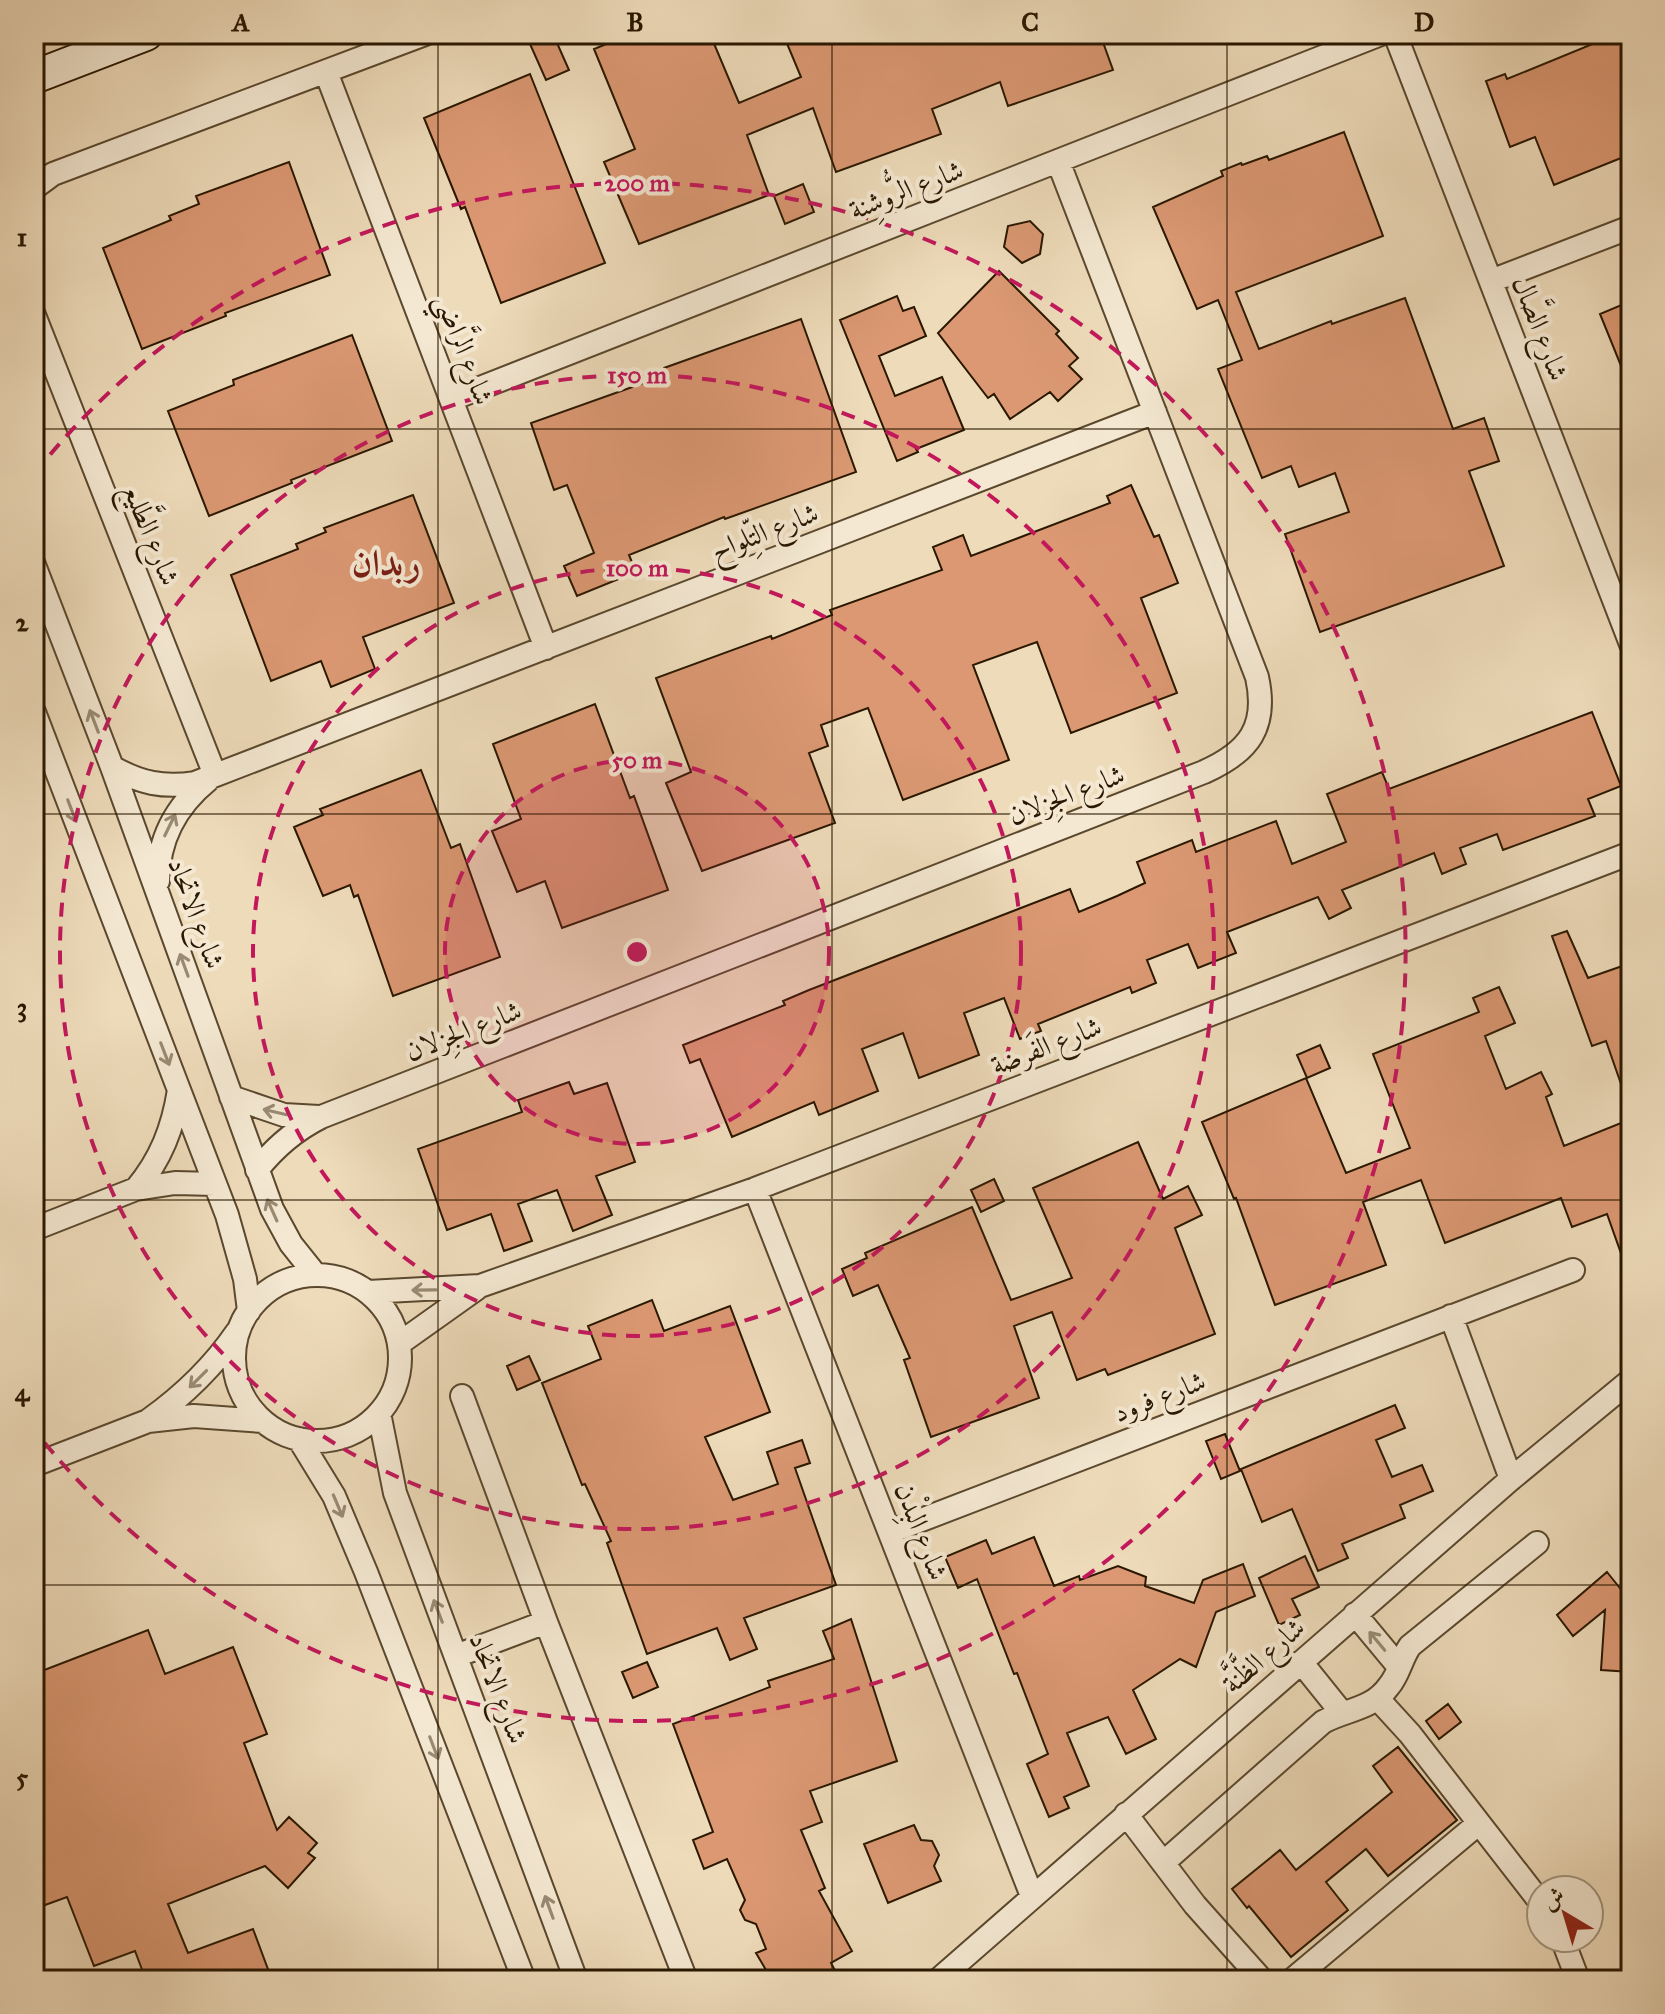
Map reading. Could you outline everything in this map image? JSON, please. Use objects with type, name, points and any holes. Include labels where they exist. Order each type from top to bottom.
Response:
[{"type":"street","points":[[34,77],[146,34]]},
{"type":"street","points":[[34,188],[53,174],[425,34]]},
{"type":"street","name":"شارع الرُّوشِنة","points":[[452,399],[1381,34]]},
{"type":"street","name":"شارع الصَّال","points":[[1395,34],[1626,614],[1631,644]]},
{"type":"street","name":"شارع الرَّاضي","points":[[326,72],[546,648]]},
{"type":"street","name":"شارع الجِزلان","points":[[257,1170],[279,1145],[321,1117],[1204,772],[1227,762],[1249,741],[1261,713],[1262,698],[1257,677],[1058,161]]},
{"type":"street","points":[[1491,281],[1631,227]]},
{"type":"street","name":"شارع الطَّليع","points":[[34,315],[215,775]]},
{"type":"street","name":"شارع التِّلواح","points":[[112,767],[131,778],[162,785],[195,783],[1155,412]]},
{"type":"street","name":"شارع الاتحاد","points":[[34,565],[112,767],[257,1170],[281,1228],[315,1274]]},
{"type":"street","points":[[34,712],[238,1246],[245,1279],[244,1320],[235,1349],[235,1369],[249,1406],[263,1421],[299,1439],[320,1441],[342,1437],[362,1428],[390,1398],[398,1380],[400,1343],[394,1324],[383,1306],[368,1292],[339,1277],[315,1274],[281,1283],[263,1296],[244,1320],[198,1380],[148,1421]]},
{"type":"street","name":"شارع التِّلواح","points":[[158,892],[158,864],[176,813],[194,791],[215,775]]},
{"type":"street","name":"شارع الفَرضة","points":[[400,1343],[480,1286],[755,1189],[1631,853]]},
{"type":"street","points":[[136,1189],[162,1153],[170,1133],[179,1090]]},
{"type":"street","name":"شارع الجِزلان","points":[[231,1097],[284,1115],[321,1117]]},
{"type":"street","points":[[34,1229],[136,1189],[175,1183],[215,1184]]},
{"type":"street","name":"شارع البِدْن","points":[[755,1189],[1032,1896]]},
{"type":"street","name":"شارع فرود","points":[[890,1532],[1573,1270]]},
{"type":"street","name":"شارع الفَرضة","points":[[368,1292],[480,1286]]},
{"type":"street","points":[[1451,1316],[1511,1479]]},
{"type":"street","name":"شارع الظَّنَّة","points":[[938,1980],[1355,1614],[1631,1380]]},
{"type":"street","points":[[462,1396],[546,1622],[686,1980]]},
{"type":"street","name":"شارع الاتحاد","points":[[379,1413],[395,1493],[576,1980]]},
{"type":"street","points":[[34,1465],[148,1421],[194,1416],[263,1421]]},
{"type":"street","points":[[299,1439],[334,1496],[366,1572],[524,1980]]},
{"type":"street","points":[[1163,1863],[1323,1722],[1378,1699],[1394,1679],[1405,1653],[1416,1641],[1537,1543]]},
{"type":"street","points":[[1355,1614],[1399,1667]]},
{"type":"street","points":[[456,1656],[546,1622]]},
{"type":"street","points":[[1301,1662],[1342,1713]]},
{"type":"street","points":[[1378,1699],[1410,1734],[1525,1882]]},
{"type":"street","points":[[1126,1814],[1195,1905],[1262,1980]]},
{"type":"street","points":[[1292,1980],[1479,1823]]},
{"type":"street","points":[[1568,1954],[1578,1980]]},
{"type":"building","points":[[553,34],[569,70],[546,80],[530,44]]},
{"type":"building","points":[[631,34],[710,34],[739,103],[801,77],[783,34],[1100,34],[1113,70],[1008,106],[1000,82],[932,109],[941,134],[836,172],[813,108],[747,135],[769,195],[639,244],[604,162],[635,149],[594,49]]},
{"type":"building","points":[[1597,34],[1631,34],[1631,154],[1554,185],[1535,137],[1510,147],[1486,81],[1505,74],[1507,79],[1600,41]]},
{"type":"building","points":[[530,74],[605,263],[501,303],[465,207],[461,209],[424,118]]},
{"type":"building","points":[[1344,132],[1383,236],[1236,292],[1259,349],[1331,321],[1332,324],[1405,298],[1453,429],[1484,418],[1499,461],[1469,471],[1504,566],[1320,632],[1285,534],[1349,512],[1335,473],[1299,487],[1291,466],[1262,478],[1218,369],[1242,360],[1218,300],[1197,309],[1153,207],[1223,176],[1221,171],[1241,163],[1267,156],[1269,160]]},
{"type":"building","points":[[289,162],[330,275],[225,313],[226,316],[142,349],[103,248],[171,220],[169,216],[199,204],[196,196]]},
{"type":"building","points":[[803,184],[814,212],[785,224],[774,196]]},
{"type":"building","points":[[1030,221],[1043,234],[1040,254],[1022,263],[1004,247],[1008,226]]},
{"type":"building","points":[[999,271],[1059,331],[1056,334],[1078,358],[1069,366],[1082,379],[1058,401],[1050,392],[1010,419],[994,394],[988,398],[938,333]]},
{"type":"building","points":[[897,296],[903,311],[914,307],[926,336],[879,356],[895,396],[942,377],[964,430],[916,449],[918,452],[897,461],[840,320]]},
{"type":"building","points":[[1631,301],[1631,388],[1630,388],[1600,314]]},
{"type":"building","points":[[801,319],[856,472],[724,517],[629,555],[636,572],[577,596],[564,566],[594,553],[567,485],[554,490],[531,423],[666,375],[664,368]]},
{"type":"building","points":[[352,335],[392,441],[209,516],[168,411],[234,385],[233,380]]},
{"type":"building","points":[[1131,485],[1154,537],[1159,535],[1178,583],[1141,598],[1177,693],[1071,733],[1037,642],[973,665],[1009,760],[903,800],[868,708],[821,725],[828,746],[809,753],[835,823],[702,871],[666,783],[691,772],[656,678],[771,636],[772,639],[832,615],[830,610],[942,570],[933,547],[963,535],[971,556],[1110,503],[1107,496]]},
{"type":"building","points":[[413,495],[454,603],[363,637],[375,669],[331,687],[321,661],[271,681],[231,575],[298,549],[296,544],[326,532],[324,528]]},
{"type":"building","points":[[595,704],[630,798],[634,796],[668,890],[562,928],[545,881],[517,892],[492,831],[521,819],[493,744]]},
{"type":"building","points":[[1592,712],[1621,786],[1588,799],[1595,816],[1503,850],[1497,834],[1460,848],[1466,864],[1442,874],[1434,853],[1342,890],[1351,908],[1329,919],[1318,897],[1227,932],[1236,953],[1198,968],[1188,944],[1147,960],[1156,983],[1132,993],[1130,987],[1038,1024],[1041,1031],[1020,1039],[1004,998],[964,1013],[979,1055],[919,1078],[903,1033],[862,1049],[878,1091],[819,1115],[814,1102],[732,1137],[700,1059],[690,1063],[683,1045],[785,1005],[783,1001],[809,990],[1070,889],[1079,912],[1145,883],[1137,862],[1192,840],[1196,852],[1276,821],[1292,864],[1346,842],[1327,794],[1382,772],[1389,789]]},
{"type":"building","points":[[421,770],[451,848],[460,844],[500,957],[393,996],[358,895],[354,897],[350,885],[323,896],[294,827],[323,815],[320,809]]},
{"type":"building","points":[[1567,931],[1588,978],[1631,963],[1631,1104],[1628,1104],[1606,1041],[1592,1046],[1552,936]]},
{"type":"building","points":[[1499,987],[1515,1023],[1485,1036],[1506,1089],[1541,1072],[1552,1094],[1546,1097],[1564,1146],[1631,1119],[1631,1273],[1628,1273],[1607,1214],[1572,1227],[1561,1198],[1445,1243],[1421,1180],[1363,1202],[1386,1265],[1275,1305],[1236,1198],[1202,1122],[1306,1078],[1346,1173],[1410,1148],[1373,1054],[1479,1012],[1473,998]]},
{"type":"building","points":[[1320,1045],[1330,1068],[1307,1078],[1297,1055]]},
{"type":"building","points":[[569,1082],[574,1094],[607,1083],[635,1162],[596,1176],[612,1215],[573,1231],[557,1190],[518,1204],[532,1241],[504,1251],[491,1214],[447,1230],[418,1149],[522,1112],[518,1100]]},
{"type":"building","points":[[1138,1142],[1163,1199],[1188,1186],[1202,1215],[1175,1228],[1215,1334],[1108,1375],[1105,1369],[1077,1380],[1052,1312],[1014,1326],[1039,1398],[931,1437],[904,1360],[910,1358],[878,1285],[853,1296],[842,1269],[867,1258],[865,1253],[972,1207],[1011,1300],[1072,1278],[1033,1188]]},
{"type":"building","points":[[994,1179],[1004,1201],[981,1212],[971,1190]]},
{"type":"building","points":[[652,1300],[664,1331],[730,1306],[770,1412],[705,1437],[733,1500],[778,1484],[767,1452],[802,1440],[810,1463],[795,1468],[836,1585],[744,1618],[757,1649],[730,1660],[717,1628],[647,1654],[607,1543],[611,1541],[585,1484],[582,1485],[542,1383],[601,1359],[588,1326]]},
{"type":"building","points":[[529,1356],[540,1380],[517,1390],[507,1366]]},
{"type":"building","points":[[1395,1405],[1405,1428],[1376,1440],[1392,1477],[1422,1465],[1433,1491],[1400,1505],[1405,1518],[1342,1544],[1348,1558],[1318,1571],[1292,1509],[1262,1522],[1241,1469]]},
{"type":"building","points":[[1225,1434],[1240,1471],[1221,1479],[1206,1441]]},
{"type":"building","points":[[1034,1537],[1054,1586],[1118,1566],[1146,1577],[1145,1586],[1194,1603],[1203,1580],[1243,1564],[1255,1596],[1216,1612],[1196,1667],[1180,1659],[1133,1690],[1156,1739],[1126,1754],[1108,1717],[1067,1733],[1089,1786],[1064,1797],[1069,1808],[1049,1817],[1027,1764],[1048,1754],[1017,1673],[1014,1674],[977,1579],[958,1588],[945,1557],[986,1540],[992,1554]]},
{"type":"building","points":[[1305,1556],[1319,1587],[1292,1599],[1300,1615],[1279,1625],[1259,1578]]},
{"type":"building","points":[[1607,1572],[1631,1602],[1631,1672],[1601,1670],[1605,1610],[1573,1636],[1557,1615]]},
{"type":"building","points":[[851,1619],[897,1761],[810,1791],[822,1822],[801,1830],[825,1888],[819,1891],[852,1951],[831,1963],[840,1980],[762,1980],[766,1970],[756,1953],[766,1949],[756,1924],[745,1920],[740,1910],[745,1900],[727,1859],[704,1869],[693,1840],[713,1832],[673,1724],[770,1687],[768,1681],[834,1659],[823,1631]]},
{"type":"building","points":[[148,1630],[165,1674],[233,1647],[267,1734],[244,1743],[277,1830],[289,1817],[317,1843],[308,1853],[315,1858],[288,1888],[265,1866],[168,1904],[188,1953],[253,1929],[272,1980],[241,1980],[238,1970],[211,1980],[146,1980],[135,1951],[94,1966],[67,1897],[34,1909],[34,1674]]},
{"type":"building","points":[[647,1662],[658,1687],[633,1698],[622,1672]]},
{"type":"building","points":[[1448,1704],[1461,1722],[1439,1739],[1426,1721]]},
{"type":"building","points":[[1398,1747],[1457,1820],[1388,1876],[1366,1849],[1326,1882],[1348,1910],[1291,1957],[1232,1889],[1280,1850],[1296,1870],[1392,1792],[1373,1766]]},
{"type":"building","points":[[914,1825],[921,1840],[932,1841],[939,1855],[934,1866],[941,1881],[888,1903],[864,1844]]},
{"type":"district","name":"ربدان","points":[[386,562]]}]
